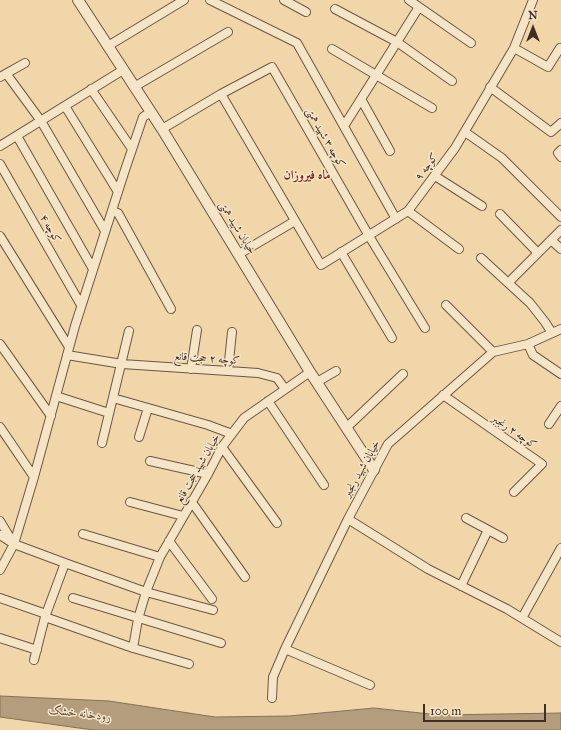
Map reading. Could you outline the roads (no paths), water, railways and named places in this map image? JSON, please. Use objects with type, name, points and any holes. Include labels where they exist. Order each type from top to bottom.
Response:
[{"type":"street","name":"خیابان شهید همتی","points":[[78,0],[162,129],[310,372],[374,470]]},
{"type":"street","points":[[108,46],[184,0]]},
{"type":"street","points":[[210,0],[297,43],[396,219]]},
{"type":"street","points":[[284,0],[306,12]]},
{"type":"street","points":[[409,0],[471,42]]},
{"type":"street","name":"کوچه ۹","points":[[221,94],[321,265],[408,211],[435,176],[465,132],[514,48],[533,0]]},
{"type":"street","points":[[344,126],[419,7]]},
{"type":"street","points":[[335,9],[397,42],[452,81]]},
{"type":"street","points":[[134,87],[228,32]]},
{"type":"street","points":[[514,48],[548,67],[560,48]]},
{"type":"street","points":[[332,49],[432,108]]},
{"type":"street","points":[[25,63],[4,77],[41,121],[105,231]]},
{"type":"street","name":"کوچه ۳ شهید همتی","points":[[162,129],[221,94],[272,67],[369,236],[425,328]]},
{"type":"street","points":[[0,146],[123,70]]},
{"type":"street","points":[[490,87],[551,132],[561,122]]},
{"type":"street","points":[[91,89],[132,149]]},
{"type":"street","points":[[361,99],[390,151]]},
{"type":"street","points":[[65,106],[118,192]]},
{"type":"street","points":[[0,570],[14,544],[34,477],[81,304],[143,117],[150,112]]},
{"type":"street","points":[[465,132],[502,158],[561,217]]},
{"type":"street","points":[[17,136],[93,269]]},
{"type":"street","points":[[561,150],[558,153],[561,157]]},
{"type":"street","name":"کوچه ۴","points":[[0,164],[81,304]]},
{"type":"street","points":[[435,176],[482,206]]},
{"type":"street","points":[[112,211],[118,213],[171,309]]},
{"type":"street","points":[[408,211],[459,249]]},
{"type":"street","points":[[500,214],[538,253]]},
{"type":"street","points":[[239,254],[295,221]]},
{"type":"street","points":[[508,284],[561,230]]},
{"type":"street","points":[[0,236],[68,351]]},
{"type":"street","points":[[551,240],[561,249]]},
{"type":"street","points":[[341,252],[392,338]]},
{"type":"street","points":[[480,258],[530,303],[552,333]]},
{"type":"street","points":[[446,305],[493,352]]},
{"type":"street","name":"خیابان شهید رنجبر","points":[[272,698],[273,677],[285,649],[348,519],[388,444],[493,352],[528,344],[561,329]]},
{"type":"street","points":[[102,443],[130,330]]},
{"type":"street","points":[[191,369],[197,330]]},
{"type":"street","points":[[228,371],[232,332]]},
{"type":"street","points":[[0,344],[51,416]]},
{"type":"street","points":[[528,344],[534,355],[561,374]]},
{"type":"street","name":"کوچه ۲ حجت قانع","points":[[68,351],[122,364],[258,373],[277,378],[285,389]]},
{"type":"street","points":[[317,382],[336,371]]},
{"type":"street","name":"خیابان شهید حجت قانع","points":[[133,648],[138,619],[146,592],[160,557],[222,447],[244,418],[310,372]]},
{"type":"street","points":[[346,428],[403,374]]},
{"type":"street","name":"کوچه ۲ رنجبر","points":[[443,395],[542,464],[514,492]]},
{"type":"street","points":[[56,396],[109,413]]},
{"type":"street","points":[[113,398],[208,425],[232,434]]},
{"type":"street","points":[[268,401],[324,485]]},
{"type":"street","points":[[549,424],[561,406]]},
{"type":"street","points":[[139,437],[148,408]]},
{"type":"street","points":[[0,426],[34,477]]},
{"type":"street","points":[[222,447],[277,523]]},
{"type":"street","points":[[150,461],[208,474]]},
{"type":"street","points":[[191,501],[245,577]]},
{"type":"street","points":[[130,502],[183,516]]},
{"type":"street","points":[[466,518],[503,538]]},
{"type":"street","points":[[348,519],[428,569],[522,618],[561,642]]},
{"type":"street","points":[[0,521],[14,544]]},
{"type":"street","points":[[461,586],[488,530]]},
{"type":"street","points":[[83,534],[160,557]]},
{"type":"street","points":[[0,535],[14,544],[146,592],[213,610]]},
{"type":"street","points":[[169,541],[212,599]]},
{"type":"street","points":[[522,618],[561,548]]},
{"type":"street","points":[[34,660],[46,615],[65,563]]},
{"type":"street","points":[[0,598],[133,648],[189,664]]},
{"type":"street","points":[[73,598],[221,643]]},
{"type":"street","points":[[0,638],[36,650]]},
{"type":"street","points":[[285,649],[370,686]]},
{"type":"water","name":"رودخانه خشک","points":[[0,696],[109,701],[215,717],[289,716],[374,708],[439,715],[561,713],[561,730],[93,730],[0,717]]},
{"type":"district","name":"ماه فیروزان","points":[[307,176]]}]
